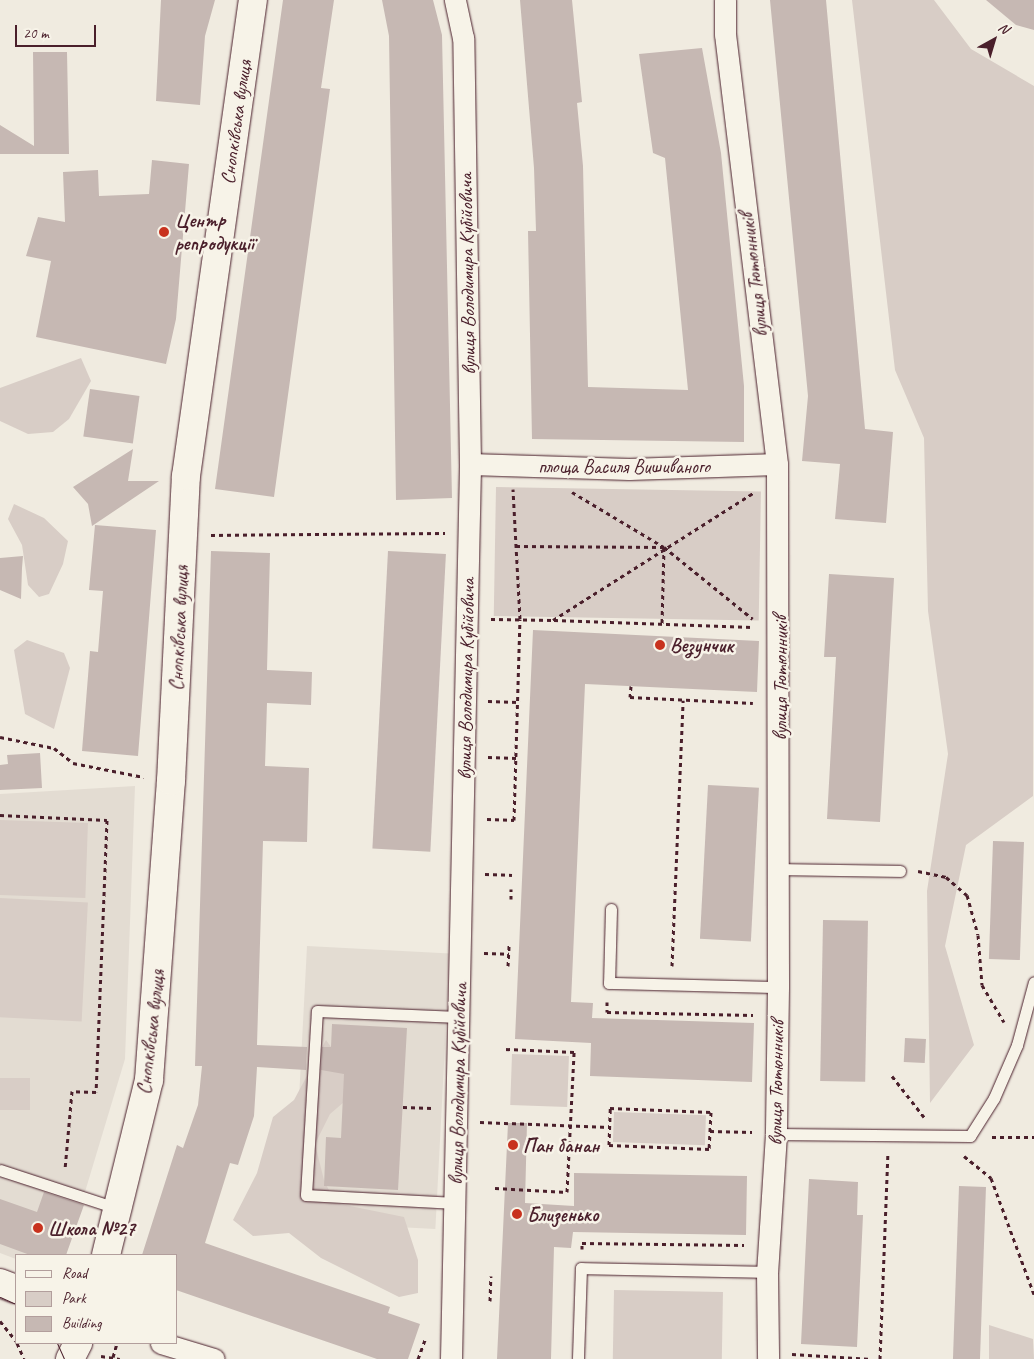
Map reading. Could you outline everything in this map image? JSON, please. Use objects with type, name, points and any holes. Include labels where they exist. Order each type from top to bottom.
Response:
[{"type":"main road","name":"Снопківська вулиця","points":[[106,1254],[149,1080],[171,781],[186,476],[253,0]]},
{"type":"main road","points":[[0,1283],[15,1289]]},
{"type":"street","name":"вулиця Володимира Кубійовича","points":[[451,1359],[470,464],[463,38],[455,0]]},
{"type":"street","name":"вулиця Тютюнників","points":[[725,0],[725,34],[777,464],[778,987],[767,1133],[767,1356]]},
{"type":"street","name":"площа Василя Вишиваного","points":[[470,464],[629,469],[777,464]]},
{"type":"street","points":[[163,1344],[214,1359]]},
{"type":"lane","points":[[779,869],[900,871]]},
{"type":"lane","points":[[611,909],[609,983],[778,987]]},
{"type":"lane","points":[[767,1133],[970,1136],[994,1098],[1017,1045],[1033,989]]},
{"type":"lane","points":[[455,1203],[306,1194],[317,1011],[459,1017]]},
{"type":"lane","points":[[0,1170],[116,1208]]},
{"type":"lane","points":[[578,1358],[581,1268],[767,1272]]},
{"type":"path","points":[[513,480],[520,619],[520,702],[514,820]]},
{"type":"path","points":[[553,620],[664,547],[758,490]]},
{"type":"path","points":[[578,496],[664,547],[756,621]]},
{"type":"path","points":[[203,535],[455,533]]},
{"type":"path","points":[[516,546],[664,547]]},
{"type":"path","points":[[662,624],[664,547]]},
{"type":"path","points":[[483,619],[764,627]]},
{"type":"path","points":[[631,686],[630,698],[758,703]]},
{"type":"path","points":[[466,700],[520,702]]},
{"type":"path","points":[[671,984],[683,700]]},
{"type":"path","points":[[0,737],[54,748],[73,763],[147,778]]},
{"type":"path","points":[[465,757],[517,758]]},
{"type":"path","points":[[0,815],[107,820],[96,1092],[72,1092],[63,1191]]},
{"type":"path","points":[[926,871],[946,877],[967,895],[978,936],[982,985],[1017,1045]]},
{"type":"path","points":[[511,889],[511,899]]},
{"type":"path","points":[[508,966],[509,945]]},
{"type":"path","points":[[607,1012],[761,1015]]},
{"type":"path","points":[[495,1188],[567,1192],[574,1052],[504,1049]]},
{"type":"path","points":[[892,1076],[939,1136],[991,1178],[1010,1220],[1026,1280],[1034,1294]]},
{"type":"path","points":[[403,1107],[436,1108]]},
{"type":"path","points":[[610,1108],[711,1112],[710,1131],[709,1148],[609,1145],[610,1108]]},
{"type":"path","points":[[473,1122],[609,1127]]},
{"type":"path","points":[[710,1131],[767,1133]]},
{"type":"path","points":[[880,1359],[889,1135]]},
{"type":"path","points":[[970,1136],[1034,1137]]},
{"type":"path","points":[[581,1268],[582,1243],[750,1245]]},
{"type":"path","points":[[490,1301],[491,1276]]},
{"type":"path","points":[[0,1321],[15,1340]]},
{"type":"path","points":[[18,1344],[24,1359]]},
{"type":"path","points":[[113,1357],[117,1344]]},
{"type":"path","points":[[77,1351],[120,1359]]},
{"type":"path","points":[[767,1356],[872,1359]]},
{"type":"shaded area","points":[[135,786],[125,1059],[66,1254],[15,1254],[15,1259],[0,1253],[0,794]]},
{"type":"shaded area","points":[[307,946],[450,953],[435,1229],[293,1222]]},
{"type":"green space","points":[[852,0],[934,0],[971,49],[1034,86],[1033,796],[966,845],[945,946],[974,1045],[930,1103],[927,891],[948,754],[928,611],[924,438],[895,370]]},
{"type":"green space","points":[[81,358],[91,381],[69,419],[53,432],[28,434],[0,421],[0,388]]},
{"type":"green space","points":[[496,487],[761,492],[759,621],[494,616]]},
{"type":"green space","points":[[14,504],[44,518],[68,541],[63,564],[49,594],[39,597],[28,585],[22,545],[8,519]]},
{"type":"green space","points":[[27,640],[64,653],[70,668],[54,729],[25,714],[14,650]]},
{"type":"green space","points":[[0,820],[88,823],[85,898],[0,895]]},
{"type":"green space","points":[[0,898],[88,903],[82,1021],[0,1017]]},
{"type":"green space","points":[[326,1040],[346,1068],[344,1102],[330,1114],[315,1144],[324,1180],[335,1203],[404,1217],[418,1260],[418,1293],[399,1297],[321,1258],[289,1233],[253,1236],[233,1220],[257,1173],[273,1117],[294,1100]]},
{"type":"green space","points":[[512,1054],[569,1056],[567,1107],[510,1105]]},
{"type":"green space","points":[[0,1078],[30,1078],[30,1110],[0,1110]]},
{"type":"green space","points":[[614,1112],[706,1115],[705,1145],[613,1142]]},
{"type":"green space","points":[[614,1290],[723,1292],[722,1359],[613,1359]]},
{"type":"green space","points":[[989,1325],[1033,1339],[1034,1359],[989,1359]]},
{"type":"building","points":[[161,0],[215,0],[205,36],[200,105],[156,101]]},
{"type":"building","points":[[283,0],[334,0],[321,88],[330,89],[274,497],[215,489]]},
{"type":"building","points":[[382,0],[433,0],[442,35],[452,498],[396,500],[389,36]]},
{"type":"building","points":[[520,0],[572,0],[582,102],[577,103],[583,166],[588,387],[688,390],[665,158],[653,153],[639,54],[702,48],[721,153],[744,386],[744,442],[532,439],[528,231],[536,231],[534,168]]},
{"type":"building","points":[[770,0],[826,0],[865,429],[893,432],[886,523],[835,519],[840,464],[802,461],[808,396]]},
{"type":"building","points":[[986,0],[1034,0],[1034,30],[1016,25]]},
{"type":"building","points":[[33,52],[67,52],[69,154],[0,154],[0,125],[34,146]]},
{"type":"building","points":[[152,160],[189,164],[176,319],[166,364],[36,337],[51,261],[26,256],[38,217],[65,222],[63,172],[98,170],[99,196],[149,194]]},
{"type":"building","points":[[90,389],[140,396],[133,443],[83,437]]},
{"type":"building","points":[[133,449],[128,481],[159,481],[92,526],[88,504],[73,487]]},
{"type":"building","points":[[95,525],[156,530],[138,756],[82,751],[90,651],[98,652],[103,591],[89,590]]},
{"type":"building","points":[[211,551],[270,553],[267,670],[312,672],[311,705],[267,703],[265,766],[309,768],[307,842],[263,841],[257,1045],[307,1047],[306,1070],[257,1067],[254,1116],[238,1165],[230,1163],[205,1243],[390,1307],[388,1313],[420,1324],[408,1359],[377,1359],[178,1291],[178,1254],[142,1254],[177,1145],[183,1148],[198,1105],[202,1066],[195,1066]]},
{"type":"building","points":[[388,551],[446,554],[430,852],[372,849]]},
{"type":"building","points":[[23,556],[21,599],[0,590],[0,558]]},
{"type":"building","points":[[829,574],[894,578],[880,822],[827,819],[836,657],[824,657]]},
{"type":"building","points":[[533,630],[759,641],[757,692],[585,684],[571,1002],[593,1003],[592,1018],[754,1023],[752,1082],[590,1076],[591,1043],[515,1039]]},
{"type":"building","points":[[40,753],[42,788],[0,790],[0,765],[8,764],[7,755]]},
{"type":"building","points":[[708,785],[759,788],[751,941],[700,939]]},
{"type":"building","points":[[993,841],[1024,842],[1020,960],[989,959]]},
{"type":"building","points":[[823,920],[868,921],[865,1082],[820,1081]]},
{"type":"building","points":[[332,1024],[407,1028],[398,1190],[324,1186],[326,1137],[341,1138],[344,1074],[321,1070],[322,1047],[331,1047]]},
{"type":"building","points":[[905,1038],[926,1039],[925,1063],[904,1062]]},
{"type":"building","points":[[508,1123],[527,1123],[525,1203],[574,1206],[574,1173],[747,1176],[746,1235],[573,1232],[571,1248],[554,1247],[551,1359],[497,1359]]},
{"type":"building","points":[[809,1179],[858,1182],[857,1215],[863,1215],[857,1347],[801,1344]]},
{"type":"building","points":[[959,1186],[986,1187],[980,1359],[953,1359]]},
{"type":"building","name":"Школа №27","points":[[44,1192],[84,1205],[66,1254],[27,1254],[0,1244],[0,1199],[37,1212]]},
{"type":"tram line","points":[[0,1297],[15,1304]]},
{"type":"tram line","points":[[57,1344],[64,1359]]},
{"type":"place","name":"Центр репродукції","points":[[164,232]]},
{"type":"place","name":"Везунчик","points":[[660,645]]},
{"type":"place","name":"Пан банан","points":[[513,1145]]},
{"type":"place","name":"Близенько","points":[[517,1214]]},
{"type":"place","name":"Школа №27","points":[[38,1228]]}]
